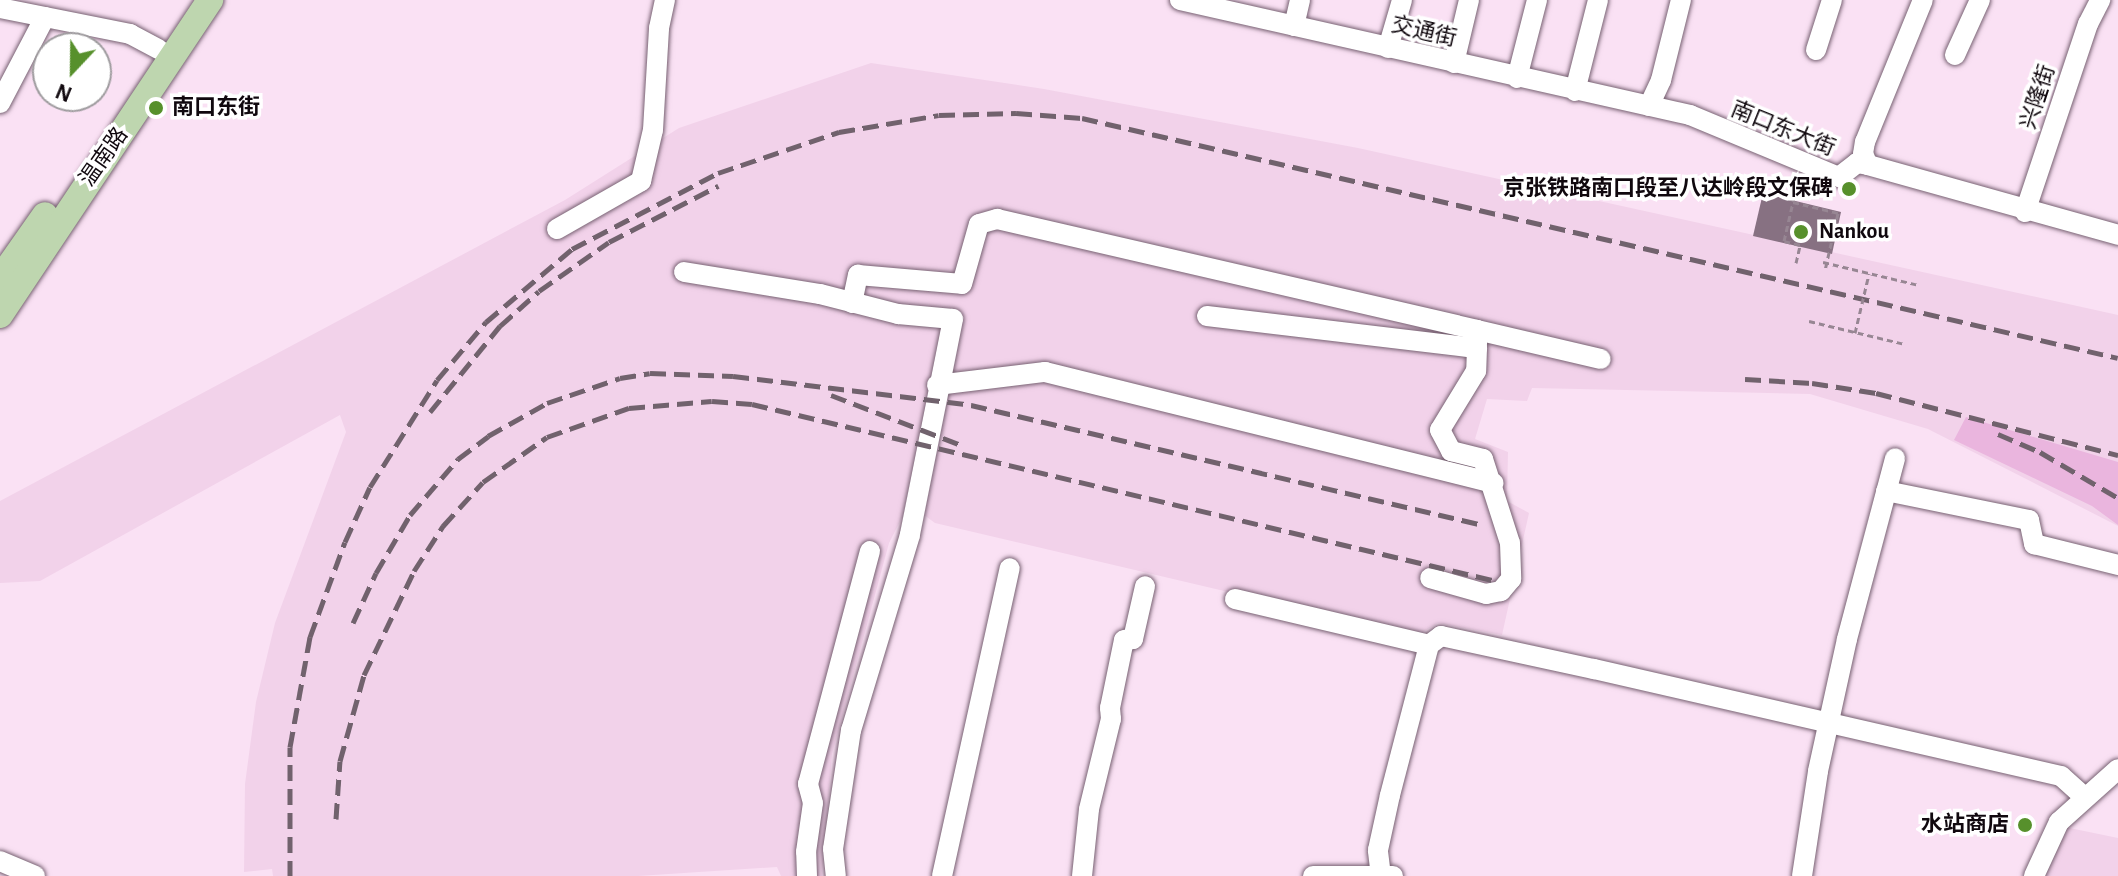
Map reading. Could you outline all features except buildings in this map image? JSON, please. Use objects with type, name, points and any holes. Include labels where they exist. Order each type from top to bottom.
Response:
[{"type":"main road","name":"温南路","points":[[0,279],[191,0]]},
{"type":"main road","name":"温南路","points":[[0,315],[210,0]]},
{"type":"street","points":[[557,229],[641,181],[653,130],[659,28],[665,0]]},
{"type":"street","name":"交通街","points":[[1181,0],[1259,9],[1294,26],[1517,78]]},
{"type":"street","points":[[1294,26],[1300,0]]},
{"type":"street","points":[[1388,48],[1402,0]]},
{"type":"street","points":[[1454,63],[1469,0]]},
{"type":"street","points":[[1517,78],[1537,0]]},
{"type":"street","points":[[1575,91],[1598,0]]},
{"type":"street","points":[[1649,106],[1661,80],[1681,0]]},
{"type":"street","points":[[1816,50],[1832,0]]},
{"type":"street","points":[[1923,0],[1865,142],[1863,154],[1868,165],[2025,212],[2118,235]]},
{"type":"street","points":[[1955,55],[1980,0]]},
{"type":"street","name":"兴隆街","points":[[2025,212],[2088,24],[2100,0]]},
{"type":"street","points":[[0,8],[130,34],[158,49]]},
{"type":"street","points":[[0,103],[45,17]]},
{"type":"street","name":"南口东大街","points":[[1517,78],[1690,115],[1839,177],[1857,163],[1868,165]]},
{"type":"street","points":[[852,303],[858,275],[962,284],[979,224],[997,219],[1477,339]]},
{"type":"street","points":[[684,272],[820,294],[898,314],[953,319],[937,385],[930,446],[910,535],[851,730],[833,849],[836,876]]},
{"type":"street","points":[[1207,316],[1477,339],[1601,359]]},
{"type":"street","points":[[1430,578],[1486,594],[1501,591],[1511,579],[1510,543],[1483,459],[1451,451],[1440,430],[1476,371],[1477,339]]},
{"type":"street","points":[[937,385],[1045,372],[1493,483]]},
{"type":"street","points":[[1802,876],[1829,723],[1895,458]]},
{"type":"street","points":[[1886,491],[2029,520],[2034,544],[2118,565]]},
{"type":"street","points":[[807,876],[806,852],[813,803],[808,784],[870,551]]},
{"type":"street","points":[[942,876],[1010,568]]},
{"type":"street","points":[[1082,876],[1089,809],[1111,719],[1110,708],[1124,640],[1133,639],[1145,586]]},
{"type":"street","points":[[1235,599],[1429,645]]},
{"type":"street","points":[[1381,876],[1378,850],[1390,795],[1429,645],[1441,636],[2061,776],[2084,797]]},
{"type":"street","points":[[2034,876],[2059,822],[2118,769]]},
{"type":"street","points":[[0,861],[35,876]]},
{"type":"street","points":[[1313,876],[1393,876]]},
{"type":"path","points":[[1796,263],[1800,245],[1784,241],[1804,160]]},
{"type":"path","points":[[1793,202],[1838,213],[1825,270]]},
{"type":"path","points":[[1823,262],[1919,285]]},
{"type":"path","points":[[1855,333],[1869,273]]},
{"type":"path","points":[[1809,321],[1905,344]]},
{"type":"shaded area","points":[[871,63],[1044,89],[1358,148],[2118,315],[2118,526],[1928,429],[1810,394],[1532,388],[1527,401],[1487,399],[1475,439],[1508,452],[1507,501],[1529,513],[1502,635],[1438,623],[1416,636],[935,523],[909,504],[889,543],[832,754],[822,876],[781,876],[777,867],[638,876],[273,876],[272,869],[244,872],[245,784],[256,702],[275,623],[346,432],[340,415],[40,581],[0,583],[0,501],[565,200],[679,128]]},
{"type":"shaded area","points":[[1966,417],[2118,462],[2118,525],[2092,506],[1954,440]]},
{"type":"shaded area","points":[[2060,826],[2118,838],[2118,876],[2041,876]]},
{"type":"railway","points":[[290,876],[290,747],[310,637],[345,542],[370,487],[437,380],[486,322],[572,249],[718,173],[839,132],[939,115],[1016,113],[1082,118],[2118,358]]},
{"type":"railway","points":[[430,412],[500,326],[539,291],[609,242],[718,186]]},
{"type":"railway","points":[[353,623],[376,573],[410,515],[458,459],[488,436],[547,403],[620,378],[650,373],[733,376],[971,405],[1483,525]]},
{"type":"railway","points":[[1745,379],[1812,383],[1876,393],[2118,455]]},
{"type":"railway","points":[[831,395],[961,445]]},
{"type":"railway","points":[[336,819],[340,761],[364,675],[414,571],[443,526],[483,482],[547,437],[629,408],[712,401],[752,404],[1496,581]]},
{"type":"railway","points":[[1998,434],[2040,452],[2118,498]]},
{"type":"place","name":"南口东街","points":[[156,108]]},
{"type":"place","name":"京张铁路南口段至八达岭段文保碑","points":[[1849,189]]},
{"type":"place","name":"Nankou","points":[[1801,232]]},
{"type":"place","name":"水站商店","points":[[2025,825]]}]
